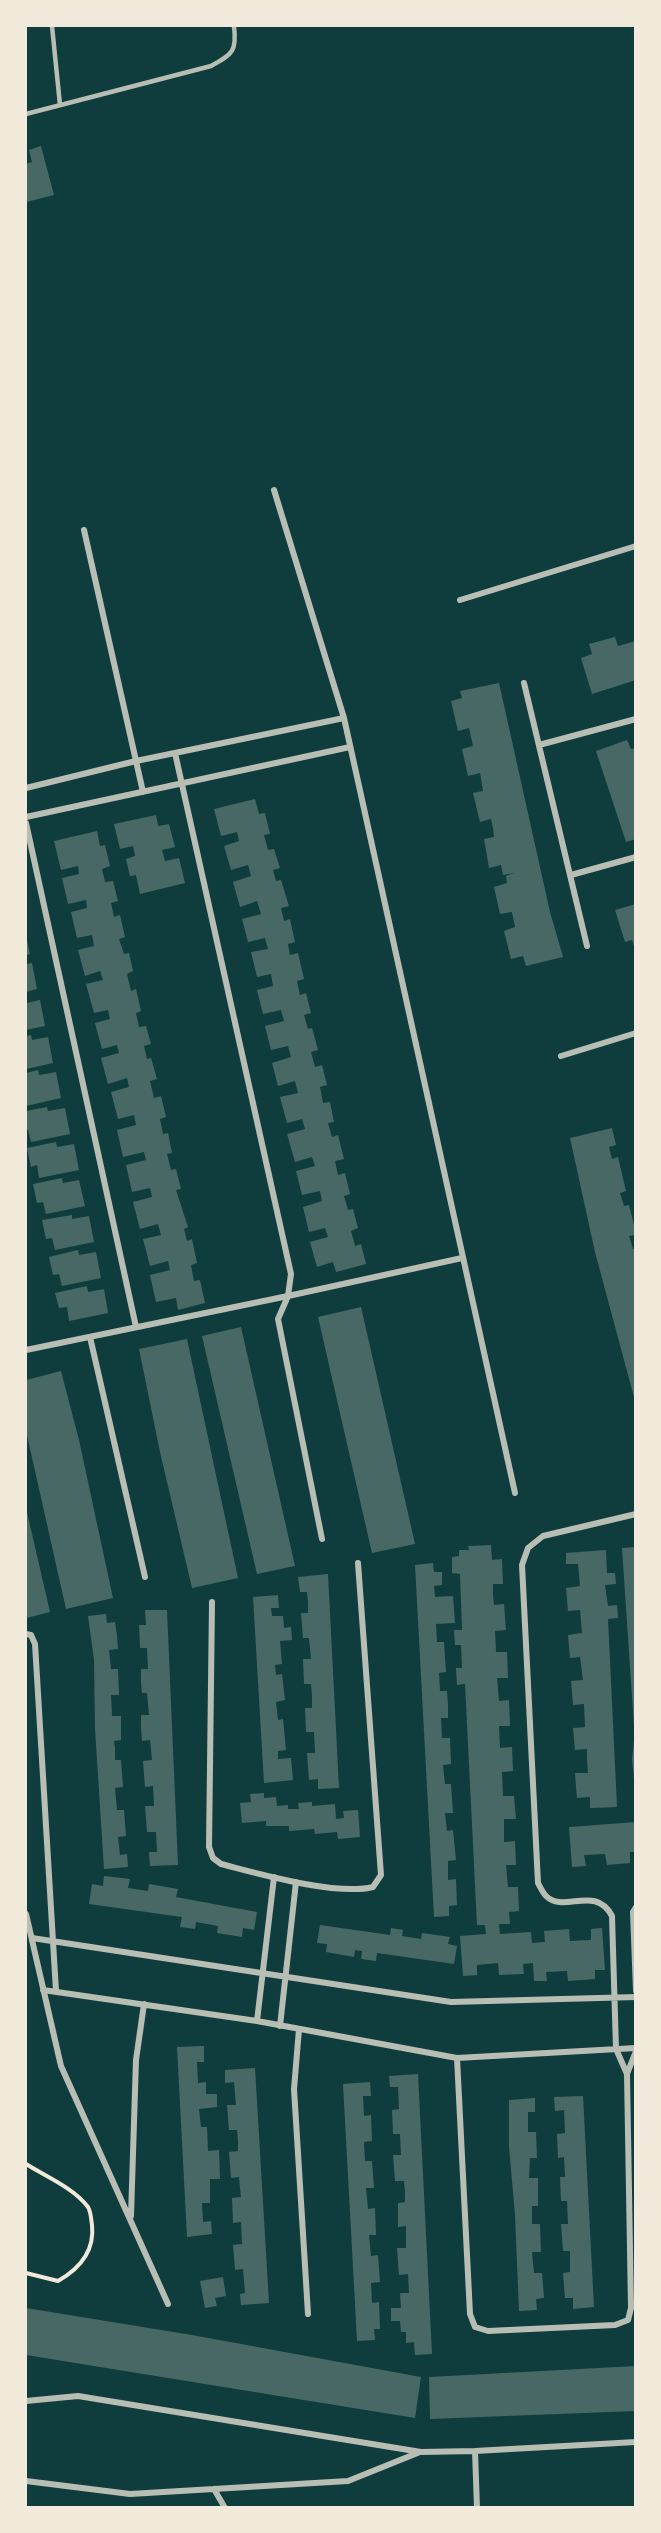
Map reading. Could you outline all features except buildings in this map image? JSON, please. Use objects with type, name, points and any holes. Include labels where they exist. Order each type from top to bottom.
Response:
[{"type":"street","points":[[274,490],[344,718],[515,1493]]},
{"type":"street","points":[[84,530],[143,792]]},
{"type":"street","points":[[460,600],[636,546]]},
{"type":"street","points":[[524,683],[587,946]]},
{"type":"street","points":[[26,788],[136,761],[344,718]]},
{"type":"street","points":[[539,745],[636,719]]},
{"type":"street","points":[[26,818],[350,747]]},
{"type":"street","points":[[175,753],[291,1274],[288,1296],[278,1319],[322,1539]]},
{"type":"street","points":[[26,823],[136,1327]]},
{"type":"street","points":[[571,875],[636,857]]},
{"type":"street","points":[[561,1056],[636,1034]]},
{"type":"street","points":[[26,1350],[462,1258]]},
{"type":"street","points":[[90,1337],[145,1576]]},
{"type":"street","points":[[627,2074],[616,2049],[612,1916],[606,1905],[596,1901],[554,1901],[545,1896],[538,1883],[522,1565],[528,1548],[543,1536],[636,1514]]},
{"type":"street","points":[[212,1602],[209,1847],[213,1858],[221,1864],[296,1882],[359,1890],[373,1887],[381,1875],[358,1563]]},
{"type":"street","points":[[26,1634],[31,1635],[35,1644],[56,1991]]},
{"type":"street","points":[[256,2021],[274,1878]]},
{"type":"street","points":[[280,2026],[296,1882]]},
{"type":"street","points":[[636,1907],[633,1912],[636,1991]]},
{"type":"street","points":[[26,1914],[62,2066],[168,2304]]},
{"type":"street","points":[[32,1938],[451,2002],[636,1997]]},
{"type":"street","points":[[43,1990],[256,2021],[457,2058],[636,2049],[627,2074],[631,2308],[628,2320],[615,2325],[488,2331],[475,2327],[470,2314],[457,2058]]},
{"type":"street","points":[[130,2220],[136,2060],[144,2004]]},
{"type":"street","points":[[299,2029],[294,2089],[308,2314]]},
{"type":"street","points":[[26,2401],[78,2396],[421,2452],[636,2442]]},
{"type":"street","points":[[475,2451],[477,2508]]},
{"type":"street","points":[[26,2481],[130,2494],[348,2481],[421,2452]]},
{"type":"street","points":[[214,2489],[225,2508]]},
{"type":"lane","points":[[52,26],[60,105]]},
{"type":"lane","points":[[26,114],[211,66],[231,55],[236,42],[234,26]]},
{"type":"path","points":[[26,2164],[76,2194],[89,2209],[93,2237],[88,2253],[75,2271],[58,2281],[26,2272]]}]
